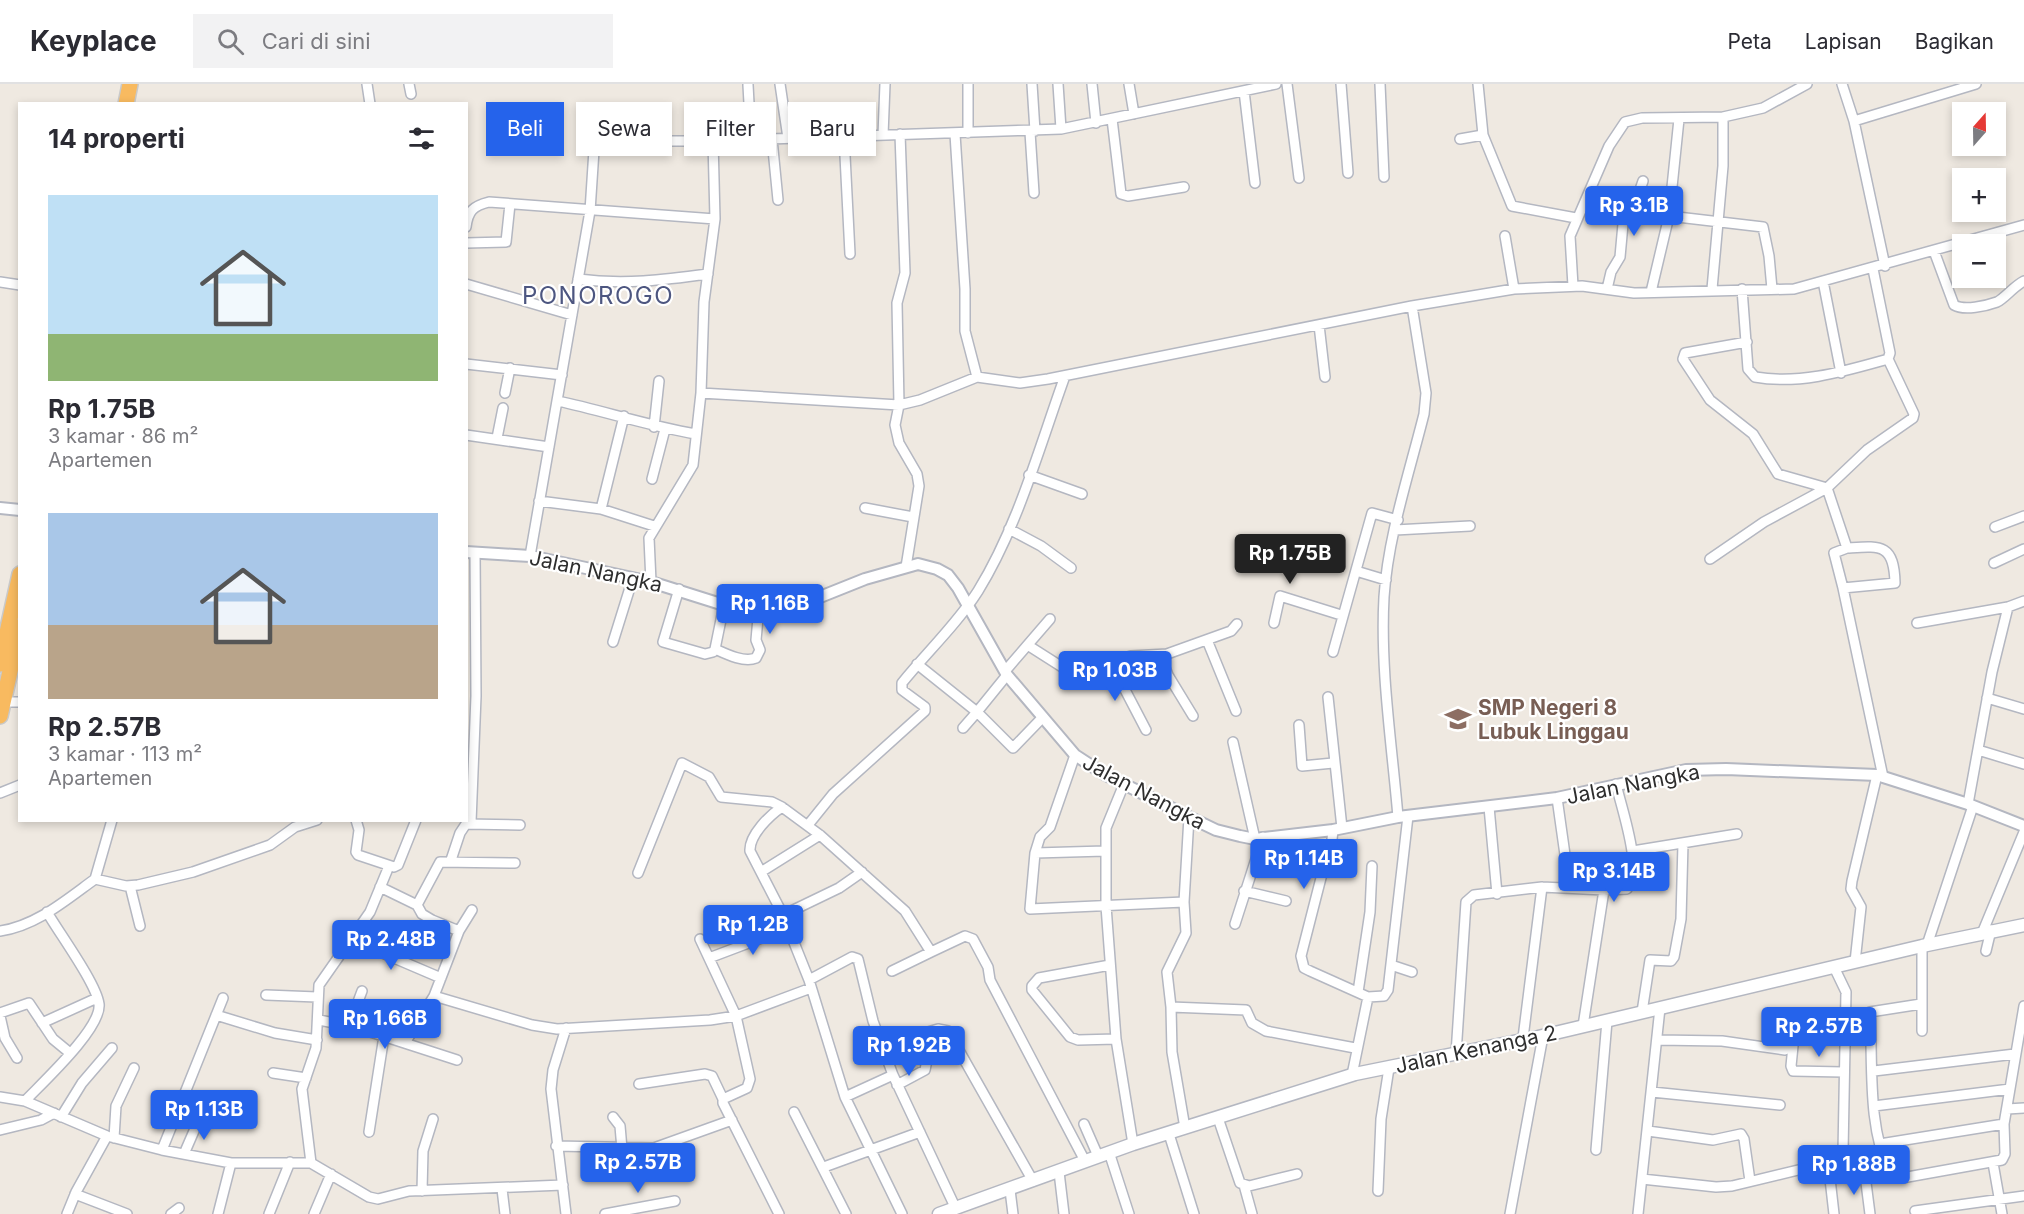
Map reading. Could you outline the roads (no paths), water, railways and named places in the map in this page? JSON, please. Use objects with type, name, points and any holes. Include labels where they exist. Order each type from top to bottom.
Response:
[{"type":"highway","points":[[126,102],[130,84]]},
{"type":"highway","points":[[0,664],[18,583]]},
{"type":"highway","points":[[1,709],[18,636]]},
{"type":"main road","name":"Jalan Kenanga 2","points":[[939,1214],[965,1209],[1133,1144],[1352,1075],[1523,1038],[1543,1036],[1925,945],[2024,925]]},
{"type":"street","points":[[367,84],[370,102]]},
{"type":"street","points":[[409,84],[411,94]]},
{"type":"street","points":[[748,84],[749,102]]},
{"type":"street","points":[[776,139],[788,138],[780,84]]},
{"type":"street","points":[[883,135],[885,84]]},
{"type":"street","points":[[968,84],[968,133]]},
{"type":"street","points":[[1032,84],[1034,192]]},
{"type":"street","points":[[1058,84],[1061,129]]},
{"type":"street","points":[[1092,84],[1096,123]]},
{"type":"street","points":[[1129,84],[1134,114]]},
{"type":"street","points":[[876,135],[1061,129],[1276,84]]},
{"type":"street","points":[[1287,84],[1299,178]]},
{"type":"street","points":[[1341,84],[1348,173]]},
{"type":"street","points":[[1380,84],[1384,177]]},
{"type":"street","points":[[1480,84],[1483,135],[1512,206],[1575,218]]},
{"type":"street","points":[[1573,286],[1570,236],[1575,218],[1609,146],[1625,122],[1642,118],[1723,117],[1763,108],[1791,88],[1807,84]]},
{"type":"street","points":[[1842,84],[1854,121],[1885,266]]},
{"type":"street","points":[[1854,121],[1976,84]]},
{"type":"street","points":[[1244,91],[1255,183]]},
{"type":"street","points":[[1712,290],[1723,166],[1723,117]]},
{"type":"street","points":[[1112,119],[1121,194],[1128,196],[1184,187]]},
{"type":"street","points":[[1651,292],[1669,216],[1679,119]]},
{"type":"street","points":[[900,134],[905,273],[897,303],[896,434],[918,480],[906,567]]},
{"type":"street","points":[[955,134],[965,289],[965,331],[977,377]]},
{"type":"street","points":[[1460,139],[1483,135]]},
{"type":"street","points":[[530,556],[590,211],[594,150],[600,141],[684,141]]},
{"type":"street","points":[[651,582],[647,552],[649,538],[654,526],[689,475],[693,465],[701,393],[704,302],[716,219],[714,156]]},
{"type":"street","points":[[774,156],[778,200]]},
{"type":"street","points":[[845,156],[850,254]]},
{"type":"street","points":[[1607,289],[1611,272],[1620,257],[1623,224],[1633,210],[1643,182]]},
{"type":"street","points":[[468,218],[471,203],[489,202],[716,219]]},
{"type":"street","points":[[468,243],[506,242],[510,204]]},
{"type":"street","points":[[1669,216],[1762,228],[1769,256],[1772,289]]},
{"type":"street","points":[[701,393],[898,405],[920,400],[977,377],[1020,383],[1065,376],[1412,306],[1514,289],[1573,286],[1634,293],[1794,289],[1885,266],[2024,225]]},
{"type":"street","points":[[1505,236],[1514,289]]},
{"type":"street","points":[[1934,251],[1954,305],[1961,309],[1998,302],[2011,288],[2024,281]]},
{"type":"street","points":[[1710,559],[1764,522],[1827,488],[1868,450],[1913,418],[1914,414],[1888,358],[1890,353],[1873,269]]},
{"type":"street","points":[[578,279],[613,284],[708,274]]},
{"type":"street","points":[[1823,281],[1841,373]]},
{"type":"street","points":[[0,282],[18,285]]},
{"type":"street","points":[[468,285],[572,315]]},
{"type":"street","points":[[1742,289],[1748,369],[1755,377],[1798,379],[1841,373],[1888,358]]},
{"type":"street","points":[[1328,697],[1337,829],[1330,858],[1322,874],[1301,956],[1302,963],[1310,971],[1368,997],[1386,995],[1391,964],[1403,817],[1384,649],[1386,580],[1395,530],[1424,414],[1426,393],[1412,306]]},
{"type":"street","points":[[1318,325],[1325,377]]},
{"type":"street","points":[[1747,342],[1685,353],[1683,359],[1710,400],[1753,434],[1778,474],[1827,488]]},
{"type":"street","points":[[468,364],[562,375]]},
{"type":"street","points":[[505,393],[510,368]]},
{"type":"street","points":[[808,825],[833,794],[925,711],[925,707],[901,687],[917,664],[968,605],[987,575],[1009,529],[1065,376]]},
{"type":"street","points":[[654,427],[659,381]]},
{"type":"street","points":[[558,400],[624,416],[654,427],[696,435]]},
{"type":"street","points":[[497,438],[503,408]]},
{"type":"street","points":[[601,509],[624,416]]},
{"type":"street","points":[[652,479],[665,429]]},
{"type":"street","points":[[468,435],[549,447]]},
{"type":"street","points":[[1029,476],[1082,494]]},
{"type":"street","points":[[1827,488],[1847,548]]},
{"type":"street","points":[[539,501],[601,509],[654,526]]},
{"type":"street","points":[[0,508],[18,510]]},
{"type":"street","points":[[866,508],[913,517]]},
{"type":"street","points":[[1333,652],[1342,627],[1341,615],[1372,513],[1398,520]]},
{"type":"street","points":[[1995,527],[2024,516]]},
{"type":"street","points":[[1395,530],[1470,526]]},
{"type":"street","points":[[1009,529],[1041,546],[1071,568]]},
{"type":"street","points":[[1843,588],[1893,585],[1895,580],[1890,554],[1885,548],[1877,546],[1847,548],[1834,553],[1880,776],[1852,881],[1851,889],[1861,907],[1855,962]]},
{"type":"street","points":[[1994,563],[2024,549]]},
{"type":"street","points":[[471,553],[471,822]]},
{"type":"street","name":"Jalan Nangka","points":[[471,553],[530,556],[651,582],[724,604],[759,607],[808,603],[833,591],[918,564],[937,569],[948,575],[1006,672],[1075,755],[1124,784],[1216,830],[1259,838],[1557,798],[1686,770],[1880,776],[1971,805],[2024,826]]},
{"type":"street","points":[[1356,571],[1386,580]]},
{"type":"street","points":[[613,642],[633,578]]},
{"type":"street","points":[[679,589],[663,642],[705,654],[713,652],[724,604]]},
{"type":"street","points":[[1274,623],[1280,596],[1341,615]]},
{"type":"street","points":[[1917,623],[2008,607],[2024,601]]},
{"type":"street","points":[[715,649],[751,660],[756,658],[760,650],[756,640],[759,607]]},
{"type":"street","points":[[1922,1031],[1921,1004],[1925,945],[1971,805],[1987,698],[2008,607]]},
{"type":"street","points":[[963,728],[1050,618]]},
{"type":"street","points":[[1029,646],[1073,674],[1131,656],[1160,655],[1231,631],[1237,624]]},
{"type":"street","points":[[1207,640],[1236,711]]},
{"type":"street","points":[[1160,655],[1168,675],[1193,716]]},
{"type":"street","points":[[1110,661],[1146,730]]},
{"type":"street","points":[[917,664],[977,712],[1013,748],[1043,717]]},
{"type":"street","points":[[1987,698],[2024,709]]},
{"type":"street","points":[[1,709],[18,703]]},
{"type":"street","points":[[1299,725],[1302,766],[1333,763]]},
{"type":"street","points":[[1233,742],[1259,838],[1235,924]]},
{"type":"street","points":[[1978,750],[2024,764]]},
{"type":"street","points":[[1075,755],[1050,827],[1040,837],[1035,853],[1030,909],[1184,902]]},
{"type":"street","points":[[638,873],[682,762],[709,777],[724,798],[772,802],[808,825],[905,911],[932,952]]},
{"type":"street","points":[[1124,784],[1106,828],[1106,906],[1116,1039],[1133,1144]]},
{"type":"street","points":[[1456,1054],[1464,906],[1470,896],[1542,887],[1604,890],[1627,888],[1631,885],[1633,851],[1616,784]]},
{"type":"street","points":[[0,793],[18,786]]},
{"type":"street","points":[[1557,798],[1568,876]]},
{"type":"street","points":[[782,807],[762,826],[750,843],[750,851],[783,915],[810,984],[845,1097],[902,1214]]},
{"type":"street","points":[[1489,807],[1497,894]]},
{"type":"street","points":[[1185,1128],[1172,1052],[1171,1007],[1167,972],[1186,933],[1184,902],[1189,817]]},
{"type":"street","points":[[0,931],[24,925],[95,879],[111,822]]},
{"type":"street","points":[[95,879],[130,886],[193,872],[227,862],[270,845],[295,827],[311,822]]},
{"type":"street","points":[[357,822],[359,830],[356,852],[388,866],[398,865],[415,822]]},
{"type":"street","points":[[451,860],[460,832],[471,822],[520,825]]},
{"type":"street","points":[[1986,951],[1987,931],[2024,832]]},
{"type":"street","points":[[1633,851],[1737,834]]},
{"type":"street","points":[[761,872],[820,835]]},
{"type":"street","points":[[1642,1012],[1650,960],[1653,958],[1671,961],[1674,957],[1681,919],[1683,843]]},
{"type":"street","points":[[1035,853],[1105,851]]},
{"type":"street","points":[[417,905],[438,863],[451,860],[516,863]]},
{"type":"street","points":[[311,1163],[302,1095],[315,1055],[319,1020],[317,997],[320,979],[352,940],[370,912],[388,866]]},
{"type":"street","points":[[1358,992],[1370,912],[1372,866]]},
{"type":"street","points":[[783,915],[839,888],[862,872]]},
{"type":"street","points":[[130,886],[140,926]]},
{"type":"street","points":[[380,887],[417,905],[432,920],[459,931]]},
{"type":"street","points":[[1523,1038],[1542,887]]},
{"type":"street","points":[[1584,1026],[1604,890]]},
{"type":"street","points":[[1244,891],[1286,901]]},
{"type":"street","points":[[405,1043],[434,996],[459,931],[472,910]]},
{"type":"street","points":[[25,1101],[70,1053],[96,1018],[97,998],[47,912]]},
{"type":"street","points":[[709,958],[788,928]]},
{"type":"street","points":[[891,971],[965,936],[973,939],[988,967],[990,980],[1085,1161]]},
{"type":"street","points":[[700,939],[736,1016],[750,1083],[742,1092],[723,1099]]},
{"type":"street","points":[[352,940],[441,978]]},
{"type":"street","points":[[434,996],[532,1025],[566,1028],[710,1020],[736,1016],[810,984],[852,957],[858,959],[873,1020],[897,1085],[920,1132],[965,1209]]},
{"type":"street","points":[[1391,964],[1412,972]]},
{"type":"street","points":[[1110,965],[1039,978],[1033,982],[1032,990],[1070,1037],[1078,1040],[1116,1039]]},
{"type":"street","points":[[1834,967],[1846,988],[1843,1152]]},
{"type":"street","points":[[349,1026],[362,991]]},
{"type":"street","points":[[266,995],[317,997]]},
{"type":"street","points":[[1352,1075],[1355,1048],[1368,997]]},
{"type":"street","points":[[42,1023],[97,998]]},
{"type":"street","points":[[162,1150],[223,998]]},
{"type":"street","points":[[17,1058],[5,1038],[0,1015],[28,1002],[56,1042],[70,1053]]},
{"type":"street","points":[[1890,1174],[1880,1144],[1874,1106],[1870,1012],[1921,1004]]},
{"type":"street","points":[[1830,1177],[1890,1174],[1902,1178],[2002,1160],[2005,1154],[2004,1124],[2024,1006]]},
{"type":"street","points":[[1171,1007],[1245,1010],[1252,1023],[1266,1031],[1355,1048]]},
{"type":"street","points":[[1638,1214],[1659,1040],[1660,1008]]},
{"type":"street","points":[[216,1015],[275,1033],[317,1040]]},
{"type":"street","points":[[319,1020],[384,1036],[458,1060]]},
{"type":"street","points":[[1596,1150],[1607,1021]]},
{"type":"street","points":[[1659,1040],[1722,1041],[1785,1050],[1796,1029],[1845,1026]]},
{"type":"street","points":[[566,1028],[555,1060],[551,1089],[556,1146],[566,1214]]},
{"type":"street","points":[[918,1035],[938,1029],[948,1031],[1034,1181]]},
{"type":"street","points":[[369,1132],[384,1036]]},
{"type":"street","points":[[1510,1214],[1543,1036]]},
{"type":"street","points":[[1793,1046],[1791,1066],[1793,1071],[1843,1072]]},
{"type":"street","points":[[0,1130],[58,1115],[112,1048]]},
{"type":"street","points":[[1874,1071],[2015,1054]]},
{"type":"street","points":[[897,1085],[925,1070],[928,1055]]},
{"type":"street","points":[[68,1214],[75,1194],[110,1137],[116,1106],[134,1068]]},
{"type":"street","points":[[1378,1191],[1381,1119],[1389,1068]]},
{"type":"street","points":[[2013,1071],[2024,1070]]},
{"type":"street","points":[[273,1073],[306,1078]]},
{"type":"street","points":[[639,1084],[705,1074],[712,1076],[779,1214]]},
{"type":"street","points":[[845,1097],[893,1075]]},
{"type":"street","points":[[1874,1106],[2010,1089]]},
{"type":"street","points":[[1652,1092],[1780,1105]]},
{"type":"street","points":[[0,1096],[25,1101],[110,1137],[162,1150],[231,1163],[311,1163],[369,1197],[378,1199],[405,1191],[563,1185]]},
{"type":"street","points":[[2007,1109],[2024,1108]]},
{"type":"street","points":[[794,1112],[846,1214]]},
{"type":"street","points":[[184,1154],[200,1117]]},
{"type":"street","points":[[613,1117],[620,1126],[622,1149]]},
{"type":"street","points":[[1218,1118],[1238,1180],[1244,1185],[1252,1214]]},
{"type":"street","points":[[422,1191],[424,1144],[434,1119]]},
{"type":"street","points":[[556,1146],[622,1149],[660,1147],[732,1119]]},
{"type":"street","points":[[1084,1124],[1104,1154],[1129,1214]]},
{"type":"street","points":[[1880,1144],[2004,1124]]},
{"type":"street","points":[[1648,1131],[1713,1140],[1741,1134],[1744,1139],[1750,1181]]},
{"type":"street","points":[[824,1167],[920,1132]]},
{"type":"street","points":[[1169,1134],[1194,1214]]},
{"type":"street","points":[[269,1214],[290,1162]]},
{"type":"street","points":[[218,1214],[231,1163]]},
{"type":"street","points":[[1993,1163],[2002,1214]]},
{"type":"street","points":[[1642,1179],[1716,1187],[1814,1165],[1829,1170],[1834,1214]]},
{"type":"street","points":[[1059,1172],[1064,1214]]},
{"type":"street","points":[[314,1214],[331,1174]]},
{"type":"street","points":[[1244,1185],[1297,1174]]},
{"type":"street","points":[[1865,1175],[1870,1214]]},
{"type":"street","points":[[502,1189],[505,1214]]},
{"type":"street","points":[[1010,1190],[1013,1214]]},
{"type":"street","points":[[75,1194],[106,1210],[127,1214]]},
{"type":"street","points":[[1914,1211],[2024,1196]]},
{"type":"street","points":[[605,1214],[675,1201]]},
{"type":"place","name":"SMP Negeri 8 Lubuk Linggau","points":[[1458,719]]},
{"type":"district","name":"PONOROGO","points":[[598,295]]}]
